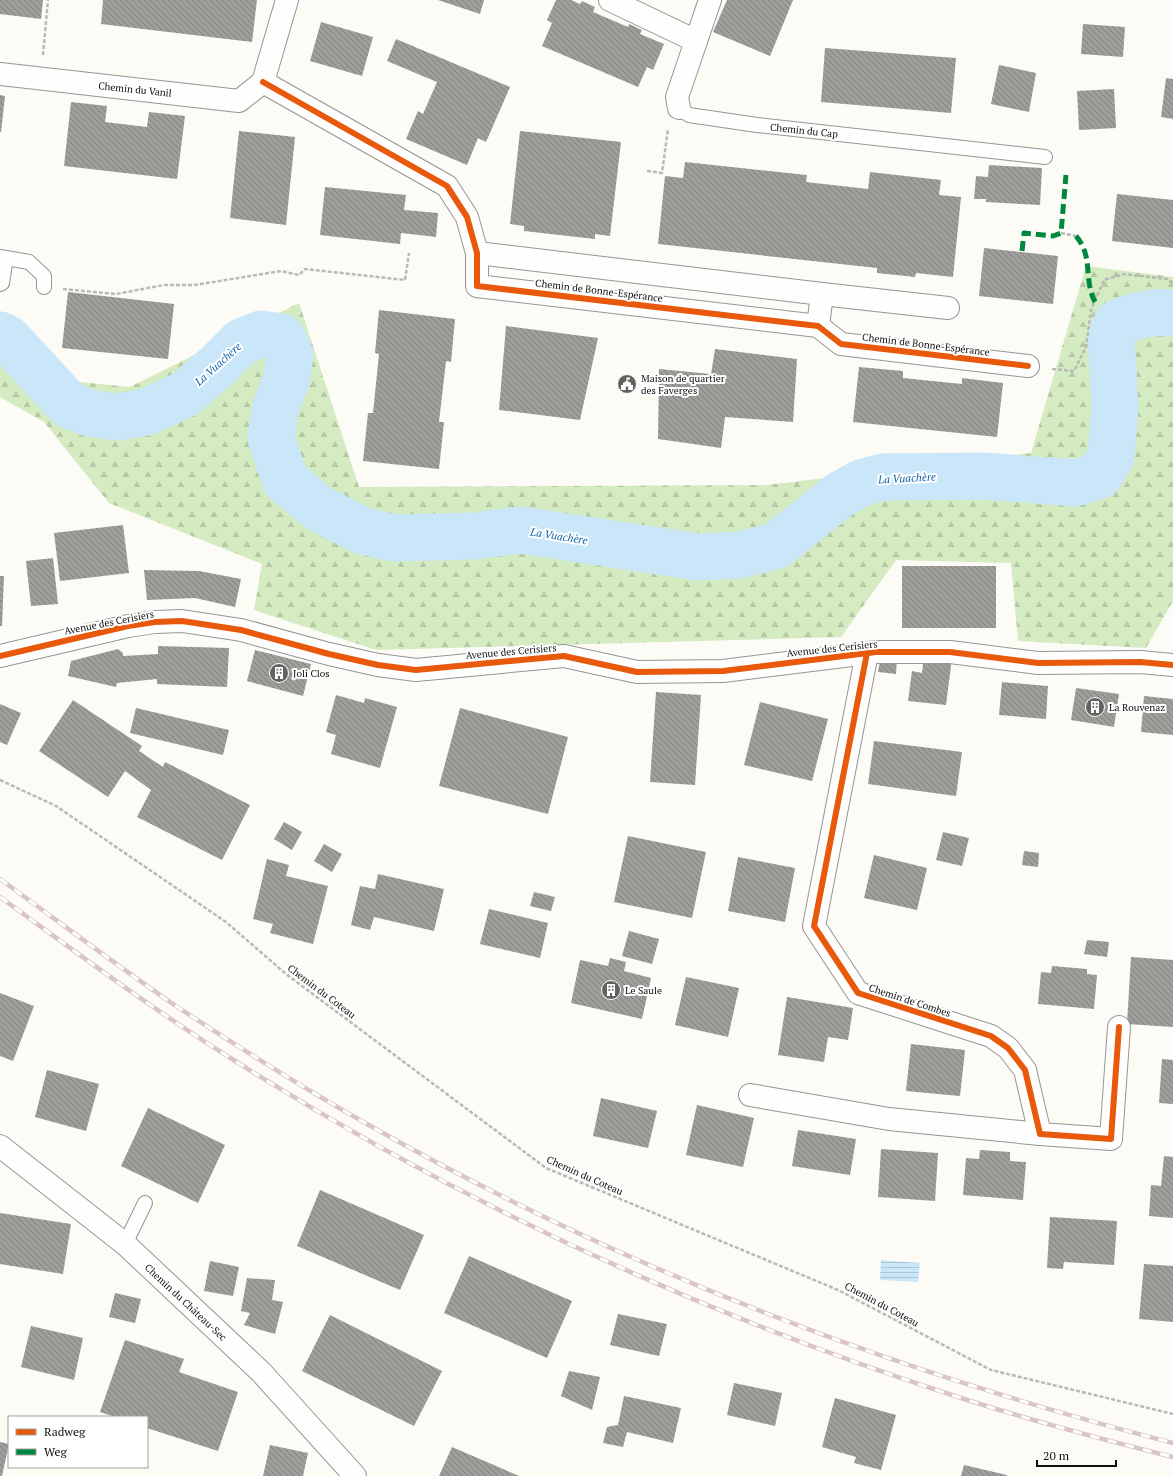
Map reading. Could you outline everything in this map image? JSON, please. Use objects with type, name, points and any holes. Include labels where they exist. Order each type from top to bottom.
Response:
[{"type":"street","points":[[263,82],[287,0]]},
{"type":"street","points":[[610,0],[696,41]]},
{"type":"street","points":[[673,116],[710,0]]},
{"type":"street","name":"Chemin du Vanil","points":[[0,74],[239,101],[263,82]]},
{"type":"street","name":"Chemin de Bonne-Espérance","points":[[263,82],[447,186],[467,216],[477,253],[477,286],[818,326],[841,344],[1028,366]]},
{"type":"street","points":[[477,253],[948,308]]},
{"type":"street","points":[[818,326],[822,294]]},
{"type":"street","name":"Avenue des Cerisiers","points":[[0,656],[128,626],[156,622],[182,621],[241,630],[329,654],[378,665],[416,670],[564,656],[637,672],[722,671],[867,653],[950,652],[1038,663],[1140,662],[1173,665]]},
{"type":"street","name":"Chemin de Combes","points":[[867,653],[814,926],[858,993],[991,1036],[1008,1048],[1025,1070],[1040,1134]]},
{"type":"street","points":[[750,1095],[889,1119],[1040,1134],[1111,1139],[1119,1027]]},
{"type":"street","name":"Chemin du Château-Sec","points":[[0,1146],[125,1244],[262,1372],[355,1476]]},
{"type":"lane","name":"Chemin du Cap","points":[[673,116],[689,116],[757,125],[1045,156]]},
{"type":"lane","points":[[0,284],[2,284],[3,257],[29,262],[44,276],[44,287]]},
{"type":"lane","points":[[125,1244],[145,1202]]},
{"type":"path","points":[[42,60],[48,0]]},
{"type":"path","points":[[648,171],[662,173],[673,116]]},
{"type":"path","points":[[1061,233],[1076,236]]},
{"type":"path","points":[[44,287],[116,294],[164,285],[195,285],[281,272],[299,275],[305,269],[405,280],[409,253]]},
{"type":"path","points":[[1028,366],[1074,372],[1086,347],[1091,310],[1104,280],[1124,274],[1167,280],[1173,283]]},
{"type":"green space","points":[[1086,266],[1173,277],[1173,601],[1146,648],[1018,641],[1011,563],[896,560],[841,637],[376,650],[254,610],[262,564],[109,503],[44,422],[0,397],[0,348],[61,380],[130,387],[299,303],[359,487],[767,485],[1031,453]]},
{"type":"water","points":[[881,1260],[920,1263],[918,1282],[880,1280]]},
{"type":"building","points":[[0,0],[43,0],[41,19],[0,14]]},
{"type":"building","points":[[103,0],[257,0],[252,42],[101,24]]},
{"type":"building","points":[[438,0],[484,0],[480,14]]},
{"type":"building","points":[[556,0],[571,0],[580,4],[582,1],[595,7],[593,12],[628,27],[629,24],[642,30],[640,34],[664,44],[653,70],[647,67],[638,87],[542,46],[552,23],[547,20]]},
{"type":"building","points":[[727,0],[793,0],[770,56],[713,32]]},
{"type":"building","points":[[321,22],[373,37],[362,76],[310,61]]},
{"type":"building","points":[[1083,24],[1125,27],[1123,57],[1081,54]]},
{"type":"building","points":[[396,39],[510,87],[486,142],[478,138],[467,165],[406,139],[418,111],[423,114],[437,82],[387,61]]},
{"type":"building","points":[[825,48],[956,58],[951,113],[821,102]]},
{"type":"building","points":[[999,65],[1036,73],[1029,112],[991,104]]},
{"type":"building","points":[[1166,78],[1173,79],[1173,119],[1161,117]]},
{"type":"building","points":[[1114,89],[1116,128],[1079,130],[1077,91]]},
{"type":"building","points":[[0,95],[5,96],[1,132],[0,132]]},
{"type":"building","points":[[71,102],[107,106],[105,122],[147,127],[149,112],[185,116],[177,179],[64,166]]},
{"type":"building","points":[[239,131],[295,137],[286,225],[230,218]]},
{"type":"building","points":[[520,131],[621,142],[610,236],[595,234],[595,239],[524,231],[524,226],[510,224]]},
{"type":"building","points":[[685,162],[807,175],[806,182],[868,189],[870,172],[941,180],[939,195],[961,197],[953,277],[916,273],[915,277],[877,273],[877,268],[658,244],[665,176],[683,178]]},
{"type":"building","points":[[989,165],[1042,168],[1040,205],[986,202],[986,199],[974,199],[976,176],[988,177]]},
{"type":"building","points":[[325,187],[406,195],[404,210],[438,213],[436,237],[401,233],[400,244],[320,235]]},
{"type":"building","points":[[1117,194],[1173,200],[1173,248],[1112,241]]},
{"type":"building","points":[[984,248],[1058,256],[1053,304],[979,296]]},
{"type":"building","points":[[68,292],[174,304],[168,359],[62,348]]},
{"type":"building","points":[[379,310],[455,319],[451,362],[446,361],[439,422],[444,422],[439,469],[363,461],[368,413],[373,413],[379,354],[375,353]]},
{"type":"building","points":[[506,326],[598,338],[580,420],[499,410]]},
{"type":"building","points":[[715,349],[797,359],[793,422],[725,417],[721,448],[658,439],[659,369],[711,374]]},
{"type":"building","points":[[859,367],[903,371],[903,378],[962,384],[962,378],[1003,383],[997,437],[853,422]]},
{"type":"building","points":[[123,525],[129,573],[60,581],[54,533]]},
{"type":"building","points":[[53,558],[58,604],[31,606],[26,561]]},
{"type":"building","points":[[902,566],[996,566],[996,628],[902,628]]},
{"type":"building","points":[[144,570],[199,571],[241,579],[235,607],[195,598],[147,600]]},
{"type":"building","points":[[0,576],[4,576],[2,626],[0,626]]},
{"type":"building","points":[[158,646],[229,648],[227,687],[157,684],[157,679],[117,683],[116,687],[68,676],[71,661],[118,649],[123,653],[123,656],[158,654]]},
{"type":"building","name":"Joli Clos","points":[[255,650],[311,664],[303,696],[247,681]]},
{"type":"building","points":[[881,655],[897,658],[896,674],[878,672]]},
{"type":"building","points":[[924,655],[952,658],[946,705],[908,701],[912,671],[922,673]]},
{"type":"building","points":[[1002,682],[1048,686],[1046,719],[999,715]]},
{"type":"building","name":"La Rouvenaz","points":[[1076,688],[1119,694],[1114,727],[1071,720]]},
{"type":"building","points":[[656,692],[701,695],[695,785],[650,782]]},
{"type":"building","points":[[336,695],[364,703],[365,698],[397,707],[380,768],[331,754],[336,735],[326,732]]},
{"type":"building","points":[[1144,696],[1173,699],[1173,735],[1141,732]]},
{"type":"building","points":[[73,700],[142,746],[139,751],[163,767],[165,762],[250,805],[222,860],[137,817],[151,790],[125,771],[108,797],[39,751]]},
{"type":"building","points":[[760,702],[828,719],[812,781],[744,765]]},
{"type":"building","points":[[0,704],[21,713],[7,745],[0,742]]},
{"type":"building","points":[[136,708],[229,730],[223,755],[130,733]]},
{"type":"building","points":[[460,708],[568,737],[548,814],[439,786]]},
{"type":"building","points":[[874,741],[962,752],[956,796],[868,784]]},
{"type":"building","points":[[284,822],[302,832],[292,850],[274,839]]},
{"type":"building","points":[[943,832],[969,838],[962,866],[936,860]]},
{"type":"building","points":[[628,836],[706,852],[692,918],[614,902]]},
{"type":"building","points":[[324,844],[342,854],[332,872],[314,861]]},
{"type":"building","points":[[1024,851],[1039,853],[1038,867],[1022,865]]},
{"type":"building","points":[[874,855],[927,868],[917,910],[864,898]]},
{"type":"building","points":[[738,857],[795,868],[785,922],[728,911]]},
{"type":"building","points":[[267,859],[289,865],[286,876],[328,886],[313,944],[270,933],[273,924],[253,919]]},
{"type":"building","points":[[378,874],[444,889],[434,931],[374,917],[370,930],[351,925],[360,886],[375,889]]},
{"type":"building","points":[[534,892],[555,897],[551,911],[530,906]]},
{"type":"building","points":[[489,909],[548,923],[540,958],[480,944]]},
{"type":"building","points":[[629,931],[659,939],[652,964],[622,956]]},
{"type":"building","points":[[1087,940],[1109,942],[1107,957],[1084,954]]},
{"type":"building","points":[[1131,957],[1173,960],[1173,1027],[1127,1024]]},
{"type":"building","name":"Le Saule","points":[[610,958],[626,962],[624,971],[651,978],[642,1019],[571,1003],[580,960],[608,966]]},
{"type":"building","points":[[1052,966],[1087,969],[1087,974],[1097,975],[1094,1009],[1038,1004],[1041,972],[1051,973]]},
{"type":"building","points":[[686,977],[739,988],[728,1037],[675,1025]]},
{"type":"building","points":[[0,993],[34,1006],[13,1061],[0,1056]]},
{"type":"building","points":[[787,997],[853,1008],[848,1040],[828,1037],[824,1062],[778,1055]]},
{"type":"building","points":[[911,1044],[965,1050],[960,1096],[906,1091]]},
{"type":"building","points":[[1162,1059],[1173,1060],[1173,1104],[1159,1103]]},
{"type":"building","points":[[47,1070],[99,1084],[86,1131],[35,1117]]},
{"type":"building","points":[[601,1098],[657,1111],[648,1148],[593,1136]]},
{"type":"building","points":[[697,1105],[754,1118],[743,1167],[686,1155]]},
{"type":"building","points":[[148,1108],[225,1145],[198,1203],[121,1166]]},
{"type":"building","points":[[798,1130],[856,1139],[850,1175],[792,1166]]},
{"type":"building","points":[[881,1149],[938,1153],[935,1201],[878,1197]]},
{"type":"building","points":[[980,1150],[1010,1152],[1010,1161],[1026,1162],[1023,1200],[963,1195],[966,1158],[979,1159]]},
{"type":"building","points":[[1164,1156],[1173,1157],[1173,1218],[1149,1216],[1151,1185],[1161,1186]]},
{"type":"building","points":[[320,1190],[424,1235],[400,1290],[297,1246]]},
{"type":"building","points":[[0,1213],[71,1224],[63,1274],[0,1264]]},
{"type":"building","points":[[1050,1217],[1117,1221],[1114,1265],[1064,1262],[1063,1269],[1047,1268]]},
{"type":"building","points":[[469,1256],[572,1301],[547,1358],[444,1313]]},
{"type":"building","points":[[210,1261],[239,1267],[233,1296],[204,1291]]},
{"type":"building","points":[[1144,1264],[1173,1266],[1173,1322],[1139,1319]]},
{"type":"building","points":[[247,1278],[275,1280],[272,1300],[283,1302],[275,1334],[244,1325],[250,1313],[241,1311]]},
{"type":"building","points":[[115,1293],[141,1299],[135,1323],[109,1317]]},
{"type":"building","points":[[618,1314],[667,1324],[659,1356],[610,1345]]},
{"type":"building","points":[[330,1315],[442,1371],[414,1426],[302,1371]]},
{"type":"building","points":[[31,1326],[83,1338],[74,1380],[21,1367]]},
{"type":"building","points":[[125,1340],[184,1359],[179,1372],[238,1392],[218,1451],[148,1428],[148,1416],[112,1416],[100,1412]]},
{"type":"building","points":[[569,1371],[600,1377],[592,1410],[561,1396]]},
{"type":"building","points":[[734,1383],[782,1393],[775,1426],[727,1415]]},
{"type":"building","points":[[624,1396],[681,1408],[673,1443],[627,1432],[623,1447],[603,1443],[607,1427],[618,1425]]},
{"type":"building","points":[[835,1398],[896,1415],[881,1470],[854,1463],[856,1457],[822,1447]]},
{"type":"building","points":[[0,1442],[8,1444],[8,1449],[2,1476],[0,1476]]},
{"type":"building","points":[[270,1445],[308,1453],[303,1476],[263,1476]]},
{"type":"building","points":[[452,1447],[519,1476],[439,1476]]},
{"type":"building","points":[[964,1465],[1007,1475],[1007,1476],[961,1476]]},
{"type":"waterway","name":"La Vuachère","points":[[0,335],[8,339],[69,405],[89,413],[117,417],[147,412],[185,394],[215,368],[241,342],[261,334],[282,337],[290,355],[286,381],[275,410],[271,438],[285,480],[320,509],[363,531],[394,538],[475,536],[520,530],[698,557],[738,555],[776,546],[841,494],[861,483],[883,477],[983,476],[1075,483],[1099,476],[1111,456],[1115,407],[1111,337],[1117,323],[1144,314],[1173,313]]},
{"type":"railway","points":[[0,879],[176,1006],[318,1096],[463,1176],[560,1224],[659,1269],[759,1310],[861,1348],[964,1383],[1068,1415],[1173,1443]]},
{"type":"railway","points":[[0,897],[114,980],[232,1059],[405,1161],[584,1251],[676,1292],[769,1330],[863,1365],[1011,1414],[1173,1457]]},
{"type":"marked path","points":[[1022,251],[1024,233],[1053,236],[1061,233],[1066,175]]},
{"type":"marked path","points":[[1076,236],[1085,252],[1091,293],[1095,302]]},
{"type":"cycle path","points":[[263,82],[447,186],[467,217],[477,253],[477,286],[818,326],[841,344],[1028,366]]},
{"type":"cycle path","points":[[0,656],[128,626],[155,622],[182,621],[241,630],[329,654],[378,665],[416,670],[564,656],[637,672],[723,671],[876,652],[950,652],[1038,663],[1140,662],[1173,665]]},
{"type":"cycle path","points":[[867,653],[814,926],[858,993],[991,1036],[1008,1048],[1025,1070],[1040,1134],[1111,1139],[1119,1027]]},
{"type":"place","name":"Maison de quartier des Faverges","points":[[627,384]]},
{"type":"place","name":"Joli Clos","points":[[279,673]]},
{"type":"place","name":"La Rouvenaz","points":[[1095,707]]},
{"type":"place","name":"Le Saule","points":[[611,990]]}]
